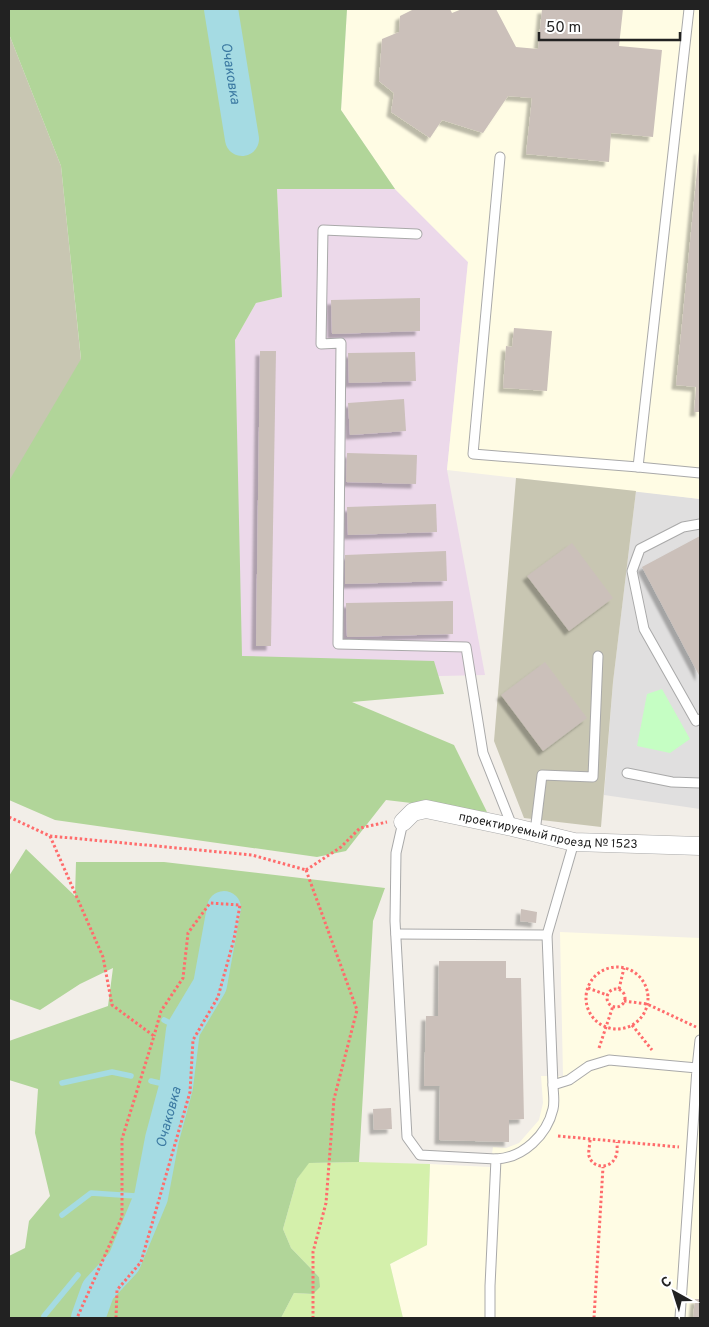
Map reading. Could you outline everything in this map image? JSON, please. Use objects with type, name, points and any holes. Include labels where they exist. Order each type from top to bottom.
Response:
[{"type":"street","name":"проектируемый проезд № 1523","points":[[403,822],[412,812],[426,809],[574,842],[700,846]]},
{"type":"lane","points":[[638,467],[689,9]]},
{"type":"lane","points":[[500,157],[472,454],[700,473]]},
{"type":"lane","points":[[417,234],[323,230],[321,344],[341,343],[338,644],[466,647],[483,753],[512,827]]},
{"type":"lane","points":[[700,524],[683,527],[640,549],[632,571],[644,629],[696,721],[700,719]]},
{"type":"lane","points":[[536,832],[542,775],[593,777],[598,656]]},
{"type":"lane","points":[[627,773],[672,782],[700,783]]},
{"type":"lane","points":[[403,822],[396,852],[396,934],[407,1137],[420,1155],[508,1159],[522,1152],[546,1128],[554,1107],[547,935],[574,842]]},
{"type":"lane","points":[[396,934],[547,935]]},
{"type":"lane","points":[[680,1318],[700,1040]]},
{"type":"lane","points":[[553,1085],[569,1080],[589,1066],[609,1060],[699,1068]]},
{"type":"lane","points":[[490,1318],[496,1159]]},
{"type":"path","points":[[9,817],[50,836],[252,855],[306,870],[341,847],[360,828],[384,822],[403,822]]},
{"type":"path","points":[[50,836],[103,957],[112,1005],[154,1036]]},
{"type":"path","points":[[306,870],[357,1010],[334,1099],[326,1204],[314,1252],[313,1318]]},
{"type":"path","points":[[76,1318],[122,1217],[122,1139],[161,1011],[183,978],[188,932],[210,903],[240,905],[234,939],[218,997],[193,1040],[190,1092],[141,1262],[116,1290],[116,1318]]},
{"type":"path","points":[[619,990],[624,968]]},
{"type":"path","points":[[624,968],[632,971],[644,982],[648,997],[647,1004],[644,1013],[632,1025],[615,1029],[606,1027],[591,1015],[586,997],[588,988],[592,980],[607,969],[624,968]]},
{"type":"path","points":[[588,988],[608,995]]},
{"type":"path","points":[[613,1006],[607,999],[610,991],[619,990],[623,992],[624,1001]]},
{"type":"path","points":[[613,1006],[617,1007],[624,1001],[647,1004],[700,1029]]},
{"type":"path","points":[[594,1065],[613,1006]]},
{"type":"path","points":[[632,1025],[663,1065]]},
{"type":"path","points":[[554,1140],[558,1136],[559,1130]]},
{"type":"path","points":[[558,1136],[692,1149]]},
{"type":"path","points":[[681,1138],[681,1148]]},
{"type":"path","points":[[590,1140],[589,1157],[594,1164],[603,1167],[610,1164],[616,1157],[617,1142]]},
{"type":"path","points":[[594,1318],[603,1167]]},
{"type":"shaded area","points":[[347,9],[700,9],[700,499],[447,470],[468,262],[395,189],[341,110]]},
{"type":"shaded area","points":[[9,34],[61,166],[81,360],[9,497]]},
{"type":"shaded area","points":[[277,189],[395,189],[468,262],[447,470],[485,675],[219,681],[235,340],[256,303],[282,297]]},
{"type":"shaded area","points":[[516,478],[636,491],[613,682],[601,827],[524,818],[494,741]]},
{"type":"shaded area","points":[[636,491],[700,499],[700,809],[604,795],[613,682]]},
{"type":"shaded area","points":[[560,932],[700,938],[700,1318],[403,1318],[390,1264],[427,1245],[430,1164],[490,1167],[493,1147],[506,1148],[519,1143],[539,1120],[543,1103],[541,1076],[563,1076]]},
{"type":"green space","points":[[9,9],[347,9],[341,110],[395,189],[277,189],[282,297],[256,303],[235,340],[242,656],[434,661],[444,694],[352,702],[454,745],[487,812],[386,800],[346,851],[317,857],[55,820],[9,800],[9,481],[81,359],[61,166],[9,34]]},
{"type":"green space","points":[[662,689],[690,739],[670,753],[637,746],[647,694]]},
{"type":"green space","points":[[26,849],[75,896],[76,862],[164,862],[385,888],[373,921],[359,1162],[309,1163],[297,1179],[283,1229],[291,1248],[319,1277],[320,1287],[313,1294],[294,1293],[281,1318],[9,1318],[9,1256],[25,1248],[29,1221],[50,1196],[35,1133],[38,1089],[9,1080],[9,1041],[108,1006],[113,968],[80,984],[40,1010],[9,999],[9,876]]},
{"type":"green space","points":[[308,1163],[430,1164],[427,1245],[390,1264],[403,1318],[281,1318],[294,1293],[313,1294],[319,1277],[291,1248],[283,1229],[297,1179]]},
{"type":"building","points":[[414,9],[450,9],[452,13],[462,9],[496,9],[516,47],[538,49],[542,9],[623,9],[619,46],[662,50],[653,137],[611,133],[609,162],[526,154],[532,98],[508,96],[483,133],[442,120],[430,138],[391,112],[394,93],[379,81],[382,39],[399,32],[400,16]]},
{"type":"building","points":[[699,150],[700,412],[694,412],[696,387],[676,385]]},
{"type":"building","points":[[420,298],[420,331],[332,334],[331,300]]},
{"type":"building","points":[[514,328],[552,331],[547,391],[503,388],[506,346],[512,347]]},
{"type":"building","points":[[260,351],[276,351],[271,646],[256,646]]},
{"type":"building","points":[[415,352],[416,381],[349,383],[348,353]]},
{"type":"building","points":[[404,399],[406,431],[350,435],[348,403]]},
{"type":"building","points":[[347,453],[417,455],[416,484],[346,482]]},
{"type":"building","points":[[436,504],[437,532],[348,535],[347,507]]},
{"type":"building","points":[[700,536],[700,677],[642,567]]},
{"type":"building","points":[[572,543],[613,598],[569,631],[527,576]]},
{"type":"building","points":[[446,551],[447,581],[345,584],[345,555]]},
{"type":"building","points":[[453,601],[453,634],[347,637],[346,603]]},
{"type":"building","points":[[545,662],[587,718],[543,751],[501,695]]},
{"type":"building","points":[[521,909],[537,912],[536,923],[520,921]]},
{"type":"building","points":[[439,961],[506,961],[506,978],[521,978],[524,1119],[509,1120],[509,1142],[439,1140],[440,1086],[424,1086],[426,1016],[438,1016]]},
{"type":"building","points":[[391,1108],[392,1129],[374,1130],[373,1109]]},
{"type":"building","points":[[695,1299],[700,1299],[700,1318],[693,1318]]},
{"type":"waterway","name":"Очаковка","points":[[221,9],[242,139]]},
{"type":"waterway","name":"Очаковка","points":[[88,1318],[98,1290],[124,1262],[151,1197],[162,1139],[176,1087],[183,1030],[210,985],[224,908]]},
{"type":"waterway","points":[[164,1020],[183,1030]]},
{"type":"waterway","points":[[62,1083],[112,1072],[131,1076]]},
{"type":"waterway","points":[[151,1081],[176,1087]]},
{"type":"waterway","points":[[62,1215],[91,1193],[151,1197]]},
{"type":"waterway","points":[[44,1316],[78,1275]]}]
